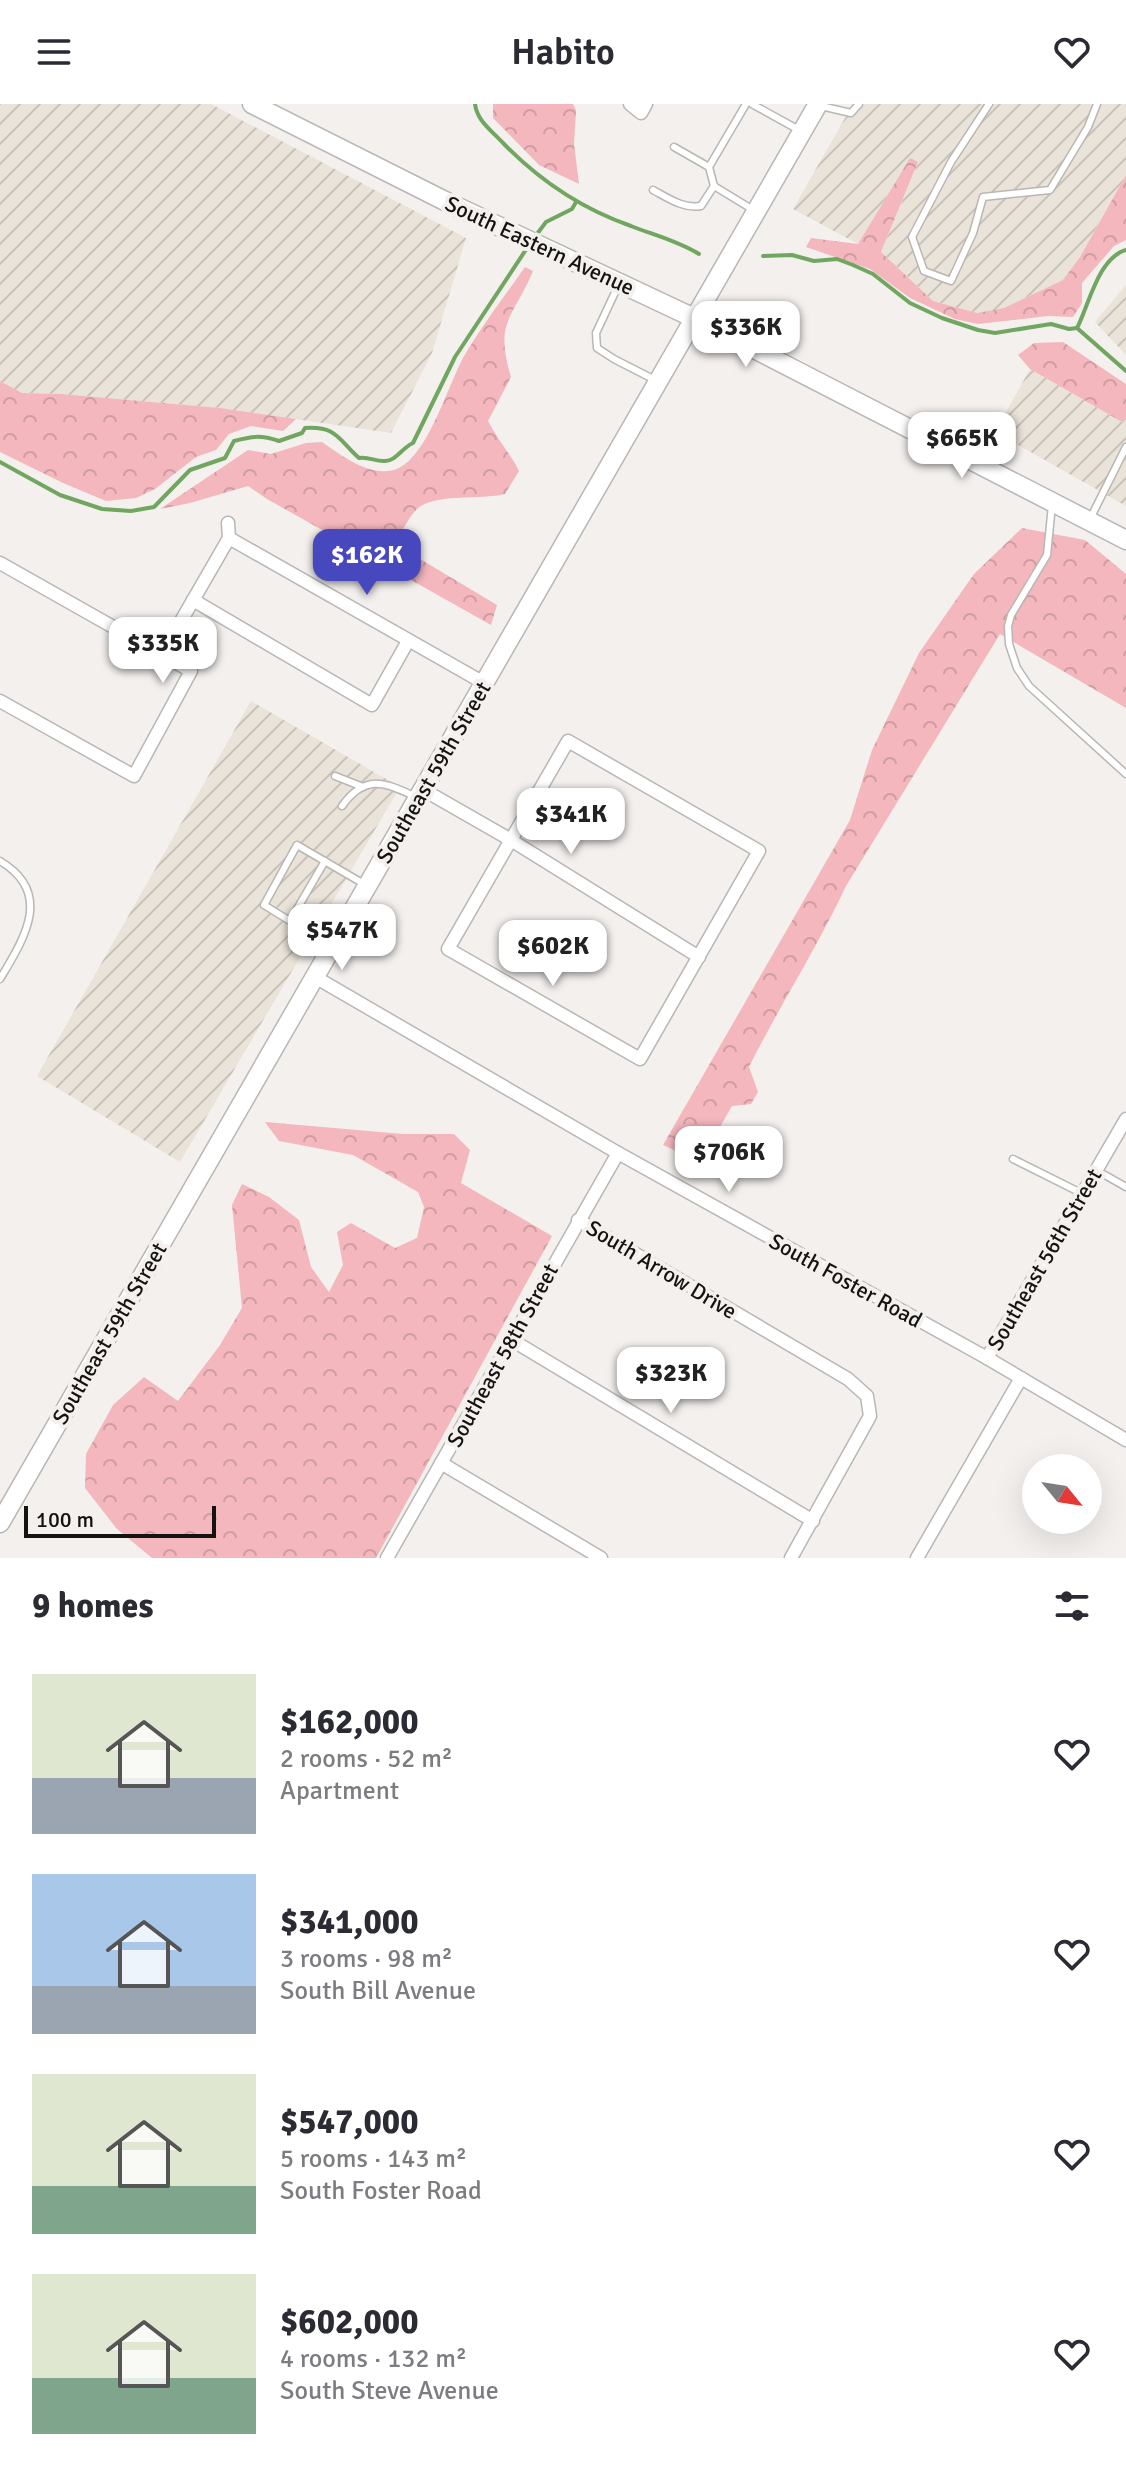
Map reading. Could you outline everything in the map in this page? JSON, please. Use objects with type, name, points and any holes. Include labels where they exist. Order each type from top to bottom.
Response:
[{"type":"main road","name":"South Eastern Avenue","points":[[252,104],[443,200],[694,318],[1126,540]]},
{"type":"main road","name":"Southeast 59th Street","points":[[0,1523],[5,1503],[315,977],[818,104]]},
{"type":"street","points":[[630,104],[643,108]]},
{"type":"street","points":[[162,654],[229,538],[228,523]]},
{"type":"street","points":[[229,538],[484,683]]},
{"type":"street","points":[[0,563],[191,671],[134,776],[0,701]]},
{"type":"street","points":[[193,600],[372,705],[408,641]]},
{"type":"street","points":[[568,741],[759,851],[640,1059],[448,949],[511,840],[568,741]]},
{"type":"street","points":[[420,794],[511,840],[699,957]]},
{"type":"street","name":"South Foster Road","points":[[315,977],[618,1153],[987,1358],[1126,1440]]},
{"type":"street","name":"Southeast 56th Street","points":[[987,1358],[1126,1119]]},
{"type":"street","name":"Southeast 58th Street","points":[[387,1558],[618,1153]]},
{"type":"street","name":"South Arrow Drive","points":[[578,1220],[848,1379],[867,1396],[870,1416],[813,1521]]},
{"type":"street","points":[[510,1339],[813,1521],[791,1558]]},
{"type":"street","name":"Southeast 56th Street","points":[[917,1558],[1021,1378]]},
{"type":"street","points":[[441,1463],[601,1558]]},
{"type":"lane","points":[[746,104],[709,167],[714,186],[756,211]]},
{"type":"lane","points":[[752,104],[763,106],[802,132]]},
{"type":"lane","points":[[818,104],[846,113],[855,111],[859,104]]},
{"type":"lane","points":[[989,104],[951,162],[912,237],[924,271],[951,281],[973,233],[983,197],[1050,190],[1088,127],[1097,104]]},
{"type":"lane","points":[[674,147],[709,167]]},
{"type":"lane","points":[[653,190],[692,208],[701,206],[714,186]]},
{"type":"lane","points":[[619,283],[596,333],[597,348],[657,381]]},
{"type":"lane","points":[[1089,521],[1126,447]]},
{"type":"lane","points":[[1052,503],[1047,555],[1011,615],[1009,644],[1017,668],[1029,686],[1126,774]]},
{"type":"lane","points":[[335,776],[363,787]]},
{"type":"lane","points":[[342,806],[351,793],[384,782],[420,794]]},
{"type":"lane","points":[[325,861],[290,921],[264,905],[297,845],[325,861],[367,886]]},
{"type":"lane","points":[[0,861],[15,870],[25,885],[30,897],[31,914],[28,929],[0,979]]},
{"type":"lane","points":[[1013,1159],[1083,1194]]},
{"type":"lane","points":[[1096,1170],[1126,1187]]},
{"type":"shaded area","points":[[0,104],[211,104],[466,238],[432,353],[391,433],[220,408],[22,393],[0,381]]},
{"type":"shaded area","points":[[853,104],[1126,104],[1126,175],[1080,257],[1063,280],[1004,308],[977,313],[933,301],[881,252],[918,163],[910,158],[858,244],[793,209]]},
{"type":"shaded area","points":[[1126,285],[1126,355],[1095,322]]},
{"type":"shaded area","points":[[1030,369],[1122,422],[1126,417],[1126,506],[995,432]]},
{"type":"shaded area","points":[[251,701],[400,787],[180,1162],[37,1076]]},
{"type":"green space","points":[[493,104],[573,104],[576,110],[574,144],[579,184],[539,165],[493,118]]},
{"type":"green space","points":[[910,158],[918,162],[881,252],[933,301],[977,313],[1004,308],[1063,280],[1080,257],[1126,175],[1126,240],[1114,246],[1082,283],[1082,303],[1073,317],[1048,316],[978,324],[955,319],[910,298],[870,269],[806,247],[811,238],[858,244]]},
{"type":"green space","points":[[525,267],[533,271],[505,331],[504,343],[511,377],[488,421],[519,471],[505,494],[433,501],[414,512],[401,532],[405,550],[497,605],[491,625],[248,486],[160,509],[248,450],[271,454],[306,443],[322,442],[368,469],[389,471],[399,468],[419,449],[463,358]]},
{"type":"green space","points":[[1063,342],[1126,384],[1126,417],[1122,422],[1030,369],[1018,355],[1034,343]]},
{"type":"green space","points":[[0,381],[22,393],[220,408],[296,419],[283,431],[251,426],[229,434],[216,450],[196,457],[155,489],[136,498],[106,501],[0,452]]},
{"type":"green space","points":[[1022,528],[1085,540],[1126,574],[1126,708],[1000,634],[846,886],[761,1044],[749,1067],[758,1092],[751,1104],[732,1106],[700,1162],[663,1145],[850,820],[872,750],[919,653],[974,574]]},
{"type":"green space","points":[[265,1122],[403,1134],[454,1134],[470,1150],[461,1183],[552,1236],[376,1558],[152,1558],[117,1529],[85,1488],[86,1454],[113,1405],[144,1377],[178,1401],[220,1345],[242,1308],[232,1205],[242,1184],[269,1197],[299,1220],[311,1267],[329,1292],[343,1265],[337,1232],[351,1223],[395,1248],[417,1238],[424,1207],[418,1192],[353,1155],[279,1141]]},
{"type":"waterway","points":[[475,104],[479,116],[490,130],[531,169],[562,192],[595,211],[699,254]]},
{"type":"waterway","points":[[534,238],[546,222],[572,209],[576,202]]},
{"type":"waterway","points":[[0,462],[60,495],[102,509],[131,511],[154,507],[190,470],[225,458],[234,441],[246,438],[262,437],[279,441],[302,433],[305,428],[324,429],[336,435],[359,458],[389,460],[413,443],[455,357],[529,245]]},
{"type":"waterway","points":[[1077,328],[1101,272],[1108,262],[1126,250]]},
{"type":"waterway","points":[[763,256],[792,255],[814,261],[837,259],[873,274],[910,303],[978,330],[995,333],[1051,324],[1077,328],[1126,371]]}]
